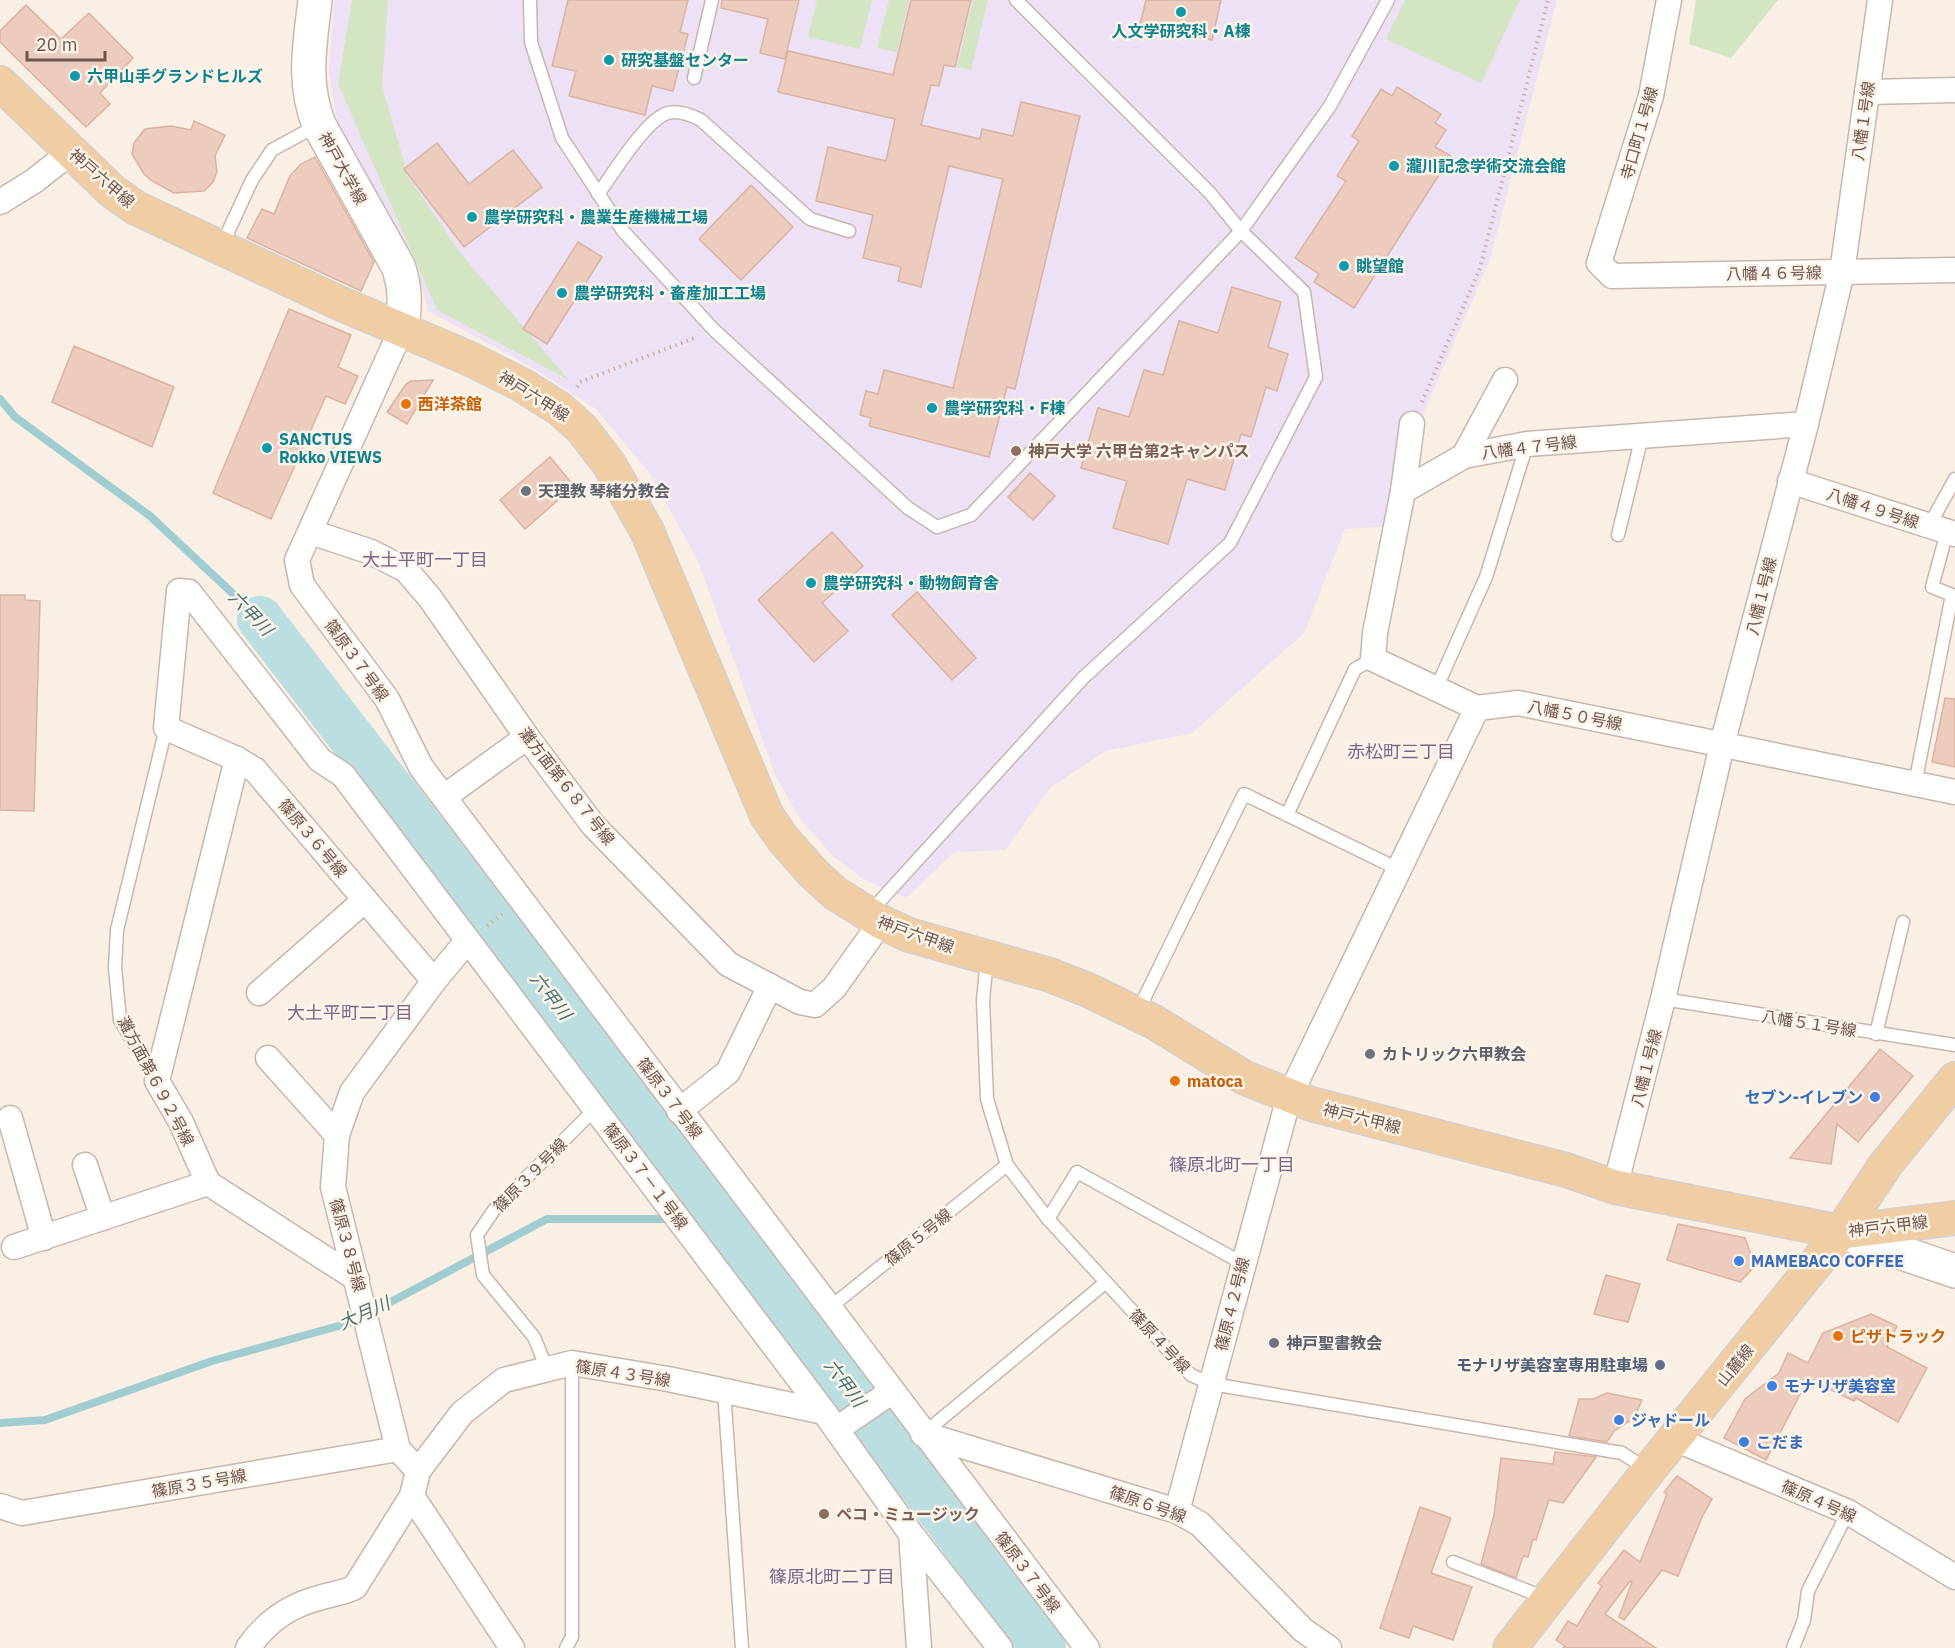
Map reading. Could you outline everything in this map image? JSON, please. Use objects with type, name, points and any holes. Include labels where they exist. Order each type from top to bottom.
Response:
[{"type":"main road","name":"神戸六甲線","points":[[0,83],[112,191],[136,208],[522,385],[560,409],[582,429],[609,464],[647,531],[767,816],[783,839],[813,873],[835,893],[874,919],[909,935],[1050,975],[1137,1013],[1245,1078],[1288,1097],[1333,1112],[1555,1167],[1615,1187],[1841,1232],[1955,1218]]},
{"type":"main road","name":"山麓線","points":[[1510,1648],[1649,1470],[1841,1232],[1886,1164],[1955,1078]]},
{"type":"street","name":"神戸大学線","points":[[315,0],[308,90],[319,125],[398,266],[404,283],[405,304],[402,328]]},
{"type":"street","name":"寺口町１号線","points":[[1599,263],[1651,96],[1669,0]]},
{"type":"street","name":"八幡１号線","points":[[1615,1187],[1663,999],[1722,745],[1806,424],[1842,272],[1880,0]]},
{"type":"street","points":[[1867,92],[1955,90]]},
{"type":"street","points":[[0,202],[34,182],[71,152]]},
{"type":"street","name":"八幡４６号線","points":[[1599,263],[1612,276],[1955,270]]},
{"type":"street","name":"篠原３７号線","points":[[402,328],[297,560],[302,585],[387,699],[421,767],[1086,1648]]},
{"type":"street","points":[[1464,456],[1505,380]]},
{"type":"street","points":[[1288,1097],[1477,708],[1373,659],[1375,633],[1402,491],[1412,424]]},
{"type":"street","name":"八幡４７号線","points":[[1402,491],[1464,456],[1527,444],[1806,424]]},
{"type":"street","name":"八幡４９号線","points":[[1790,481],[1943,531]]},
{"type":"street","name":"灘方面第６８７号線","points":[[311,532],[371,552],[406,570],[430,598],[526,737],[593,825],[728,964],[800,1002],[815,1005],[834,988],[874,919]]},
{"type":"street","name":"灘方面第６９２号線","points":[[166,728],[178,591]]},
{"type":"street","name":"篠原３７－１号線","points":[[178,591],[189,592],[320,760],[343,775],[831,1421],[911,1534],[1000,1648]]},
{"type":"street","name":"八幡５０号線","points":[[1477,708],[1518,703],[1955,792]]},
{"type":"street","name":"篠原３６号線","points":[[166,728],[237,759],[255,770],[434,981]]},
{"type":"street","points":[[444,797],[526,737]]},
{"type":"street","points":[[157,1081],[237,759]]},
{"type":"street","points":[[259,993],[365,900]]},
{"type":"street","name":"篠原３８号線","points":[[418,1471],[398,1449],[333,1187],[337,1135],[352,1092],[434,981],[467,941]]},
{"type":"street","points":[[679,1111],[728,1072],[770,986]]},
{"type":"street","points":[[268,1058],[337,1135]]},
{"type":"street","name":"灘方面第６９２号線","points":[[157,1081],[181,1122],[208,1183]]},
{"type":"street","name":"篠原４２号線","points":[[1177,1511],[1288,1097]]},
{"type":"street","points":[[10,1118],[44,1238]]},
{"type":"street","points":[[85,1165],[103,1218]]},
{"type":"street","points":[[14,1247],[208,1183],[357,1279]]},
{"type":"street","points":[[1841,1232],[1955,1271]]},
{"type":"street","name":"篠原４３号線","points":[[248,1648],[263,1628],[281,1613],[310,1600],[347,1592],[355,1587],[412,1496],[418,1471],[462,1413],[504,1380],[572,1363],[724,1391],[831,1421]]},
{"type":"street","points":[[831,1421],[891,1392]]},
{"type":"street","name":"篠原６号線","points":[[923,1434],[1177,1511],[1200,1524],[1296,1623],[1329,1648]]},
{"type":"street","name":"篠原４号線","points":[[1675,1439],[1848,1512],[1955,1577]]},
{"type":"street","name":"篠原３５号線","points":[[0,1506],[22,1513],[398,1449]]},
{"type":"street","points":[[412,1496],[500,1641]]},
{"type":"street","points":[[911,1534],[919,1648]]},
{"type":"lane","points":[[530,0],[531,42],[562,138],[623,231],[714,330],[909,508],[937,526],[971,515],[1241,231],[1330,106],[1388,0]]},
{"type":"lane","points":[[694,78],[712,0]]},
{"type":"lane","points":[[874,919],[1083,678],[1230,543],[1316,377],[1304,292],[1241,231],[1210,193],[1016,0]]},
{"type":"lane","points":[[598,194],[641,135],[665,114],[684,113],[701,120],[810,219],[849,231]]},
{"type":"lane","points":[[221,248],[252,180],[272,150],[319,125]]},
{"type":"lane","points":[[1618,535],[1642,436]]},
{"type":"lane","points":[[1436,689],[1486,577],[1527,444]]},
{"type":"lane","points":[[1915,784],[1952,595],[1932,587],[1955,479]]},
{"type":"lane","points":[[1287,815],[1355,669],[1373,659]]},
{"type":"lane","name":"灘方面第６９２号線","points":[[157,1081],[120,1020],[115,968],[117,930],[166,728]]},
{"type":"lane","points":[[1137,1013],[1245,794],[1398,869]]},
{"type":"lane","points":[[1876,1034],[1903,922]]},
{"type":"lane","name":"篠原４号線","points":[[987,958],[983,999],[987,1099],[1007,1165],[1048,1219],[1191,1375],[1212,1383],[1622,1453],[1649,1470]]},
{"type":"lane","name":"八幡５１号線","points":[[1663,999],[1955,1045]]},
{"type":"lane","name":"篠原３９号線","points":[[547,1369],[534,1336],[483,1272],[477,1235],[494,1210],[595,1109]]},
{"type":"lane","name":"篠原５号線","points":[[828,1309],[1007,1165]]},
{"type":"lane","points":[[1048,1219],[1077,1172],[1242,1263]]},
{"type":"lane","points":[[923,1434],[1105,1283]]},
{"type":"lane","points":[[566,1648],[572,1637],[572,1363]]},
{"type":"lane","points":[[724,1391],[742,1648]]},
{"type":"lane","points":[[1793,1648],[1804,1620],[1808,1591],[1848,1512]]},
{"type":"lane","points":[[1453,1563],[1547,1599]]},
{"type":"path","points":[[1412,424],[1480,268],[1548,0]]},
{"type":"path","points":[[560,409],[580,382],[714,330]]},
{"type":"path","points":[[467,941],[521,900]]},
{"type":"shaded area","name":"神戸大学 六甲台第2キャンパス","points":[[334,0],[1557,0],[1490,260],[1420,421],[1390,526],[1345,529],[1304,633],[1192,733],[1105,751],[1051,787],[1005,850],[954,852],[907,898],[863,879],[833,856],[801,820],[776,777],[698,561],[651,475],[596,409],[530,366],[428,311],[414,257],[338,127],[329,72]]},
{"type":"green space","points":[[352,0],[388,0],[382,86],[408,176],[461,254],[569,380],[437,310],[338,84]]},
{"type":"green space","points":[[817,0],[872,0],[860,49],[808,37]]},
{"type":"green space","points":[[889,0],[909,0],[897,52],[877,48]]},
{"type":"green space","points":[[973,0],[988,0],[971,70],[957,67]]},
{"type":"green space","points":[[1405,0],[1520,0],[1481,83],[1386,39]]},
{"type":"green space","points":[[1696,0],[1778,0],[1731,58],[1689,44]]},
{"type":"building","name":"研究基盤センター","points":[[568,0],[688,0],[680,32],[688,34],[673,91],[652,86],[645,115],[569,96],[576,71],[552,66]]},
{"type":"building","points":[[722,0],[799,0],[785,59],[760,53],[768,19],[721,8]]},
{"type":"building","points":[[911,0],[971,0],[955,67],[944,65],[939,86],[931,85],[921,125],[980,139],[982,129],[1013,136],[1021,102],[1080,116],[1015,389],[1007,387],[989,457],[869,426],[871,418],[860,415],[866,391],[878,394],[884,370],[953,388],[1003,179],[949,166],[921,287],[898,281],[901,267],[863,258],[873,215],[816,201],[828,147],[886,161],[895,119],[778,92],[788,51],[893,75]]},
{"type":"building","name":"人文学研究科・A棟","points":[[1146,0],[1221,0],[1212,40],[1140,24]]},
{"type":"building","name":"六甲山手グランドヒルズ","points":[[26,5],[61,39],[89,13],[133,58],[100,93],[110,104],[86,127],[0,42],[0,31]]},
{"type":"building","name":"瀧川記念学術交流会館","points":[[1397,87],[1441,114],[1435,123],[1446,130],[1435,147],[1451,156],[1354,308],[1314,282],[1319,274],[1295,258],[1346,181],[1337,176],[1359,141],[1352,136],[1381,89],[1392,96]]},
{"type":"building","points":[[194,121],[225,135],[215,156],[217,172],[213,182],[204,191],[174,193],[144,174],[132,154],[134,143],[145,129],[171,126],[191,130]]},
{"type":"building","name":"農学研究科・農業生産機械工場","points":[[437,143],[469,184],[513,150],[542,187],[464,247],[404,169]]},
{"type":"building","points":[[315,157],[374,262],[361,291],[247,238],[262,209],[274,214],[290,176],[301,164]]},
{"type":"building","points":[[751,185],[793,227],[741,280],[699,239]]},
{"type":"building","name":"農学研究科・畜産加工工場","points":[[578,242],[602,257],[547,344],[523,329]]},
{"type":"building","points":[[1232,287],[1281,302],[1268,347],[1288,354],[1277,391],[1266,387],[1251,437],[1241,434],[1225,490],[1187,479],[1168,544],[1113,528],[1127,481],[1081,468],[1098,408],[1129,417],[1144,370],[1163,375],[1179,321],[1218,333]]},
{"type":"building","name":"SANCTUS Rokko VIEWS","points":[[289,309],[351,335],[338,367],[358,376],[345,404],[326,396],[271,519],[213,493]]},
{"type":"building","points":[[74,346],[174,387],[152,447],[52,402]]},
{"type":"building","points":[[433,380],[407,424],[387,412],[406,384],[411,381]]},
{"type":"building","points":[[550,457],[574,486],[525,529],[500,500]]},
{"type":"building","points":[[1030,473],[1055,496],[1033,520],[1008,497]]},
{"type":"building","name":"農学研究科・動物飼育舎","points":[[832,532],[863,566],[822,603],[848,631],[814,662],[758,600]]},
{"type":"building","points":[[917,592],[976,658],[952,680],[892,615]]},
{"type":"building","points":[[0,595],[25,595],[25,600],[40,601],[34,811],[0,810]]},
{"type":"building","points":[[1945,698],[1955,699],[1955,767],[1932,762]]},
{"type":"building","points":[[1880,1049],[1913,1076],[1858,1142],[1837,1124],[1831,1164],[1790,1158]]},
{"type":"building","points":[[1678,1224],[1745,1238],[1755,1266],[1740,1282],[1667,1260]]},
{"type":"building","points":[[1606,1275],[1640,1284],[1628,1322],[1594,1314]]},
{"type":"building","points":[[1871,1314],[1897,1326],[1887,1347],[1927,1368],[1898,1422],[1856,1398],[1854,1401],[1808,1379],[1766,1460],[1724,1438],[1745,1399],[1779,1373],[1788,1353],[1808,1363],[1823,1333]]},
{"type":"building","points":[[1607,1393],[1642,1400],[1634,1418],[1614,1431],[1607,1442],[1569,1436],[1579,1399],[1593,1399]]},
{"type":"building","points":[[1555,1452],[1596,1457],[1563,1503],[1549,1500],[1536,1540],[1533,1539],[1528,1557],[1523,1556],[1516,1578],[1481,1564],[1494,1515],[1501,1458],[1553,1464]]},
{"type":"building","points":[[1677,1476],[1712,1499],[1702,1517],[1678,1576],[1662,1570],[1624,1620],[1619,1617],[1632,1582],[1630,1581],[1605,1614],[1656,1648],[1563,1648],[1565,1646],[1556,1640],[1568,1621],[1577,1626],[1602,1586],[1598,1583],[1624,1550],[1640,1562],[1667,1494],[1664,1492]]},
{"type":"building","points":[[1420,1507],[1451,1518],[1431,1573],[1472,1587],[1453,1640],[1413,1626],[1409,1638],[1380,1628]]},
{"type":"waterway","name":"六甲川","points":[[0,399],[15,417],[150,516],[260,619]]},
{"type":"waterway","name":"六甲川","points":[[260,619],[723,1220],[1043,1648]]},
{"type":"waterway","name":"大月川","points":[[0,1423],[45,1420],[212,1361],[353,1322],[547,1219],[671,1219]]},
{"type":"waterway","name":"大月川","points":[[683,1220],[723,1220]]},
{"type":"place","name":"人文学研究科・A棟","points":[[1181,12]]},
{"type":"place","name":"研究基盤センター","points":[[609,60]]},
{"type":"place","name":"六甲山手グランドヒルズ","points":[[75,76]]},
{"type":"place","name":"瀧川記念学術交流会館","points":[[1394,166]]},
{"type":"place","name":"農学研究科・農業生産機械工場","points":[[472,217]]},
{"type":"place","name":"眺望館","points":[[1344,266]]},
{"type":"place","name":"農学研究科・畜産加工工場","points":[[562,293]]},
{"type":"place","name":"西洋茶館","points":[[406,404]]},
{"type":"place","name":"農学研究科・F棟","points":[[932,408]]},
{"type":"place","name":"SANCTUS Rokko VIEWS","points":[[267,448]]},
{"type":"place","name":"神戸大学 六甲台第2キャンパス","points":[[1016,451]]},
{"type":"place","name":"天理教 琴緒分教会","points":[[526,491]]},
{"type":"place","name":"農学研究科・動物飼育舎","points":[[811,583]]},
{"type":"place","name":"カトリック六甲教会","points":[[1370,1054]]},
{"type":"place","name":"matoca","points":[[1175,1081]]},
{"type":"place","name":"セブン-イレブン","points":[[1875,1097]]},
{"type":"place","name":"MAMEBACO COFFEE","points":[[1739,1261]]},
{"type":"place","name":"ピザトラック","points":[[1838,1336]]},
{"type":"place","name":"神戸聖書教会","points":[[1274,1343]]},
{"type":"place","name":"モナリザ美容室専用駐車場","points":[[1660,1365]]},
{"type":"place","name":"モナリザ美容室","points":[[1772,1386]]},
{"type":"place","name":"ジャドール","points":[[1619,1420]]},
{"type":"place","name":"こだま","points":[[1744,1442]]},
{"type":"place","name":"ペコ・ミュージック","points":[[824,1514]]},
{"type":"district","name":"大土平町一丁目","points":[[425,559]]},
{"type":"district","name":"赤松町三丁目","points":[[1401,751]]},
{"type":"district","name":"大土平町二丁目","points":[[350,1012]]},
{"type":"district","name":"篠原北町一丁目","points":[[1232,1164]]},
{"type":"district","name":"篠原北町二丁目","points":[[832,1576]]}]
